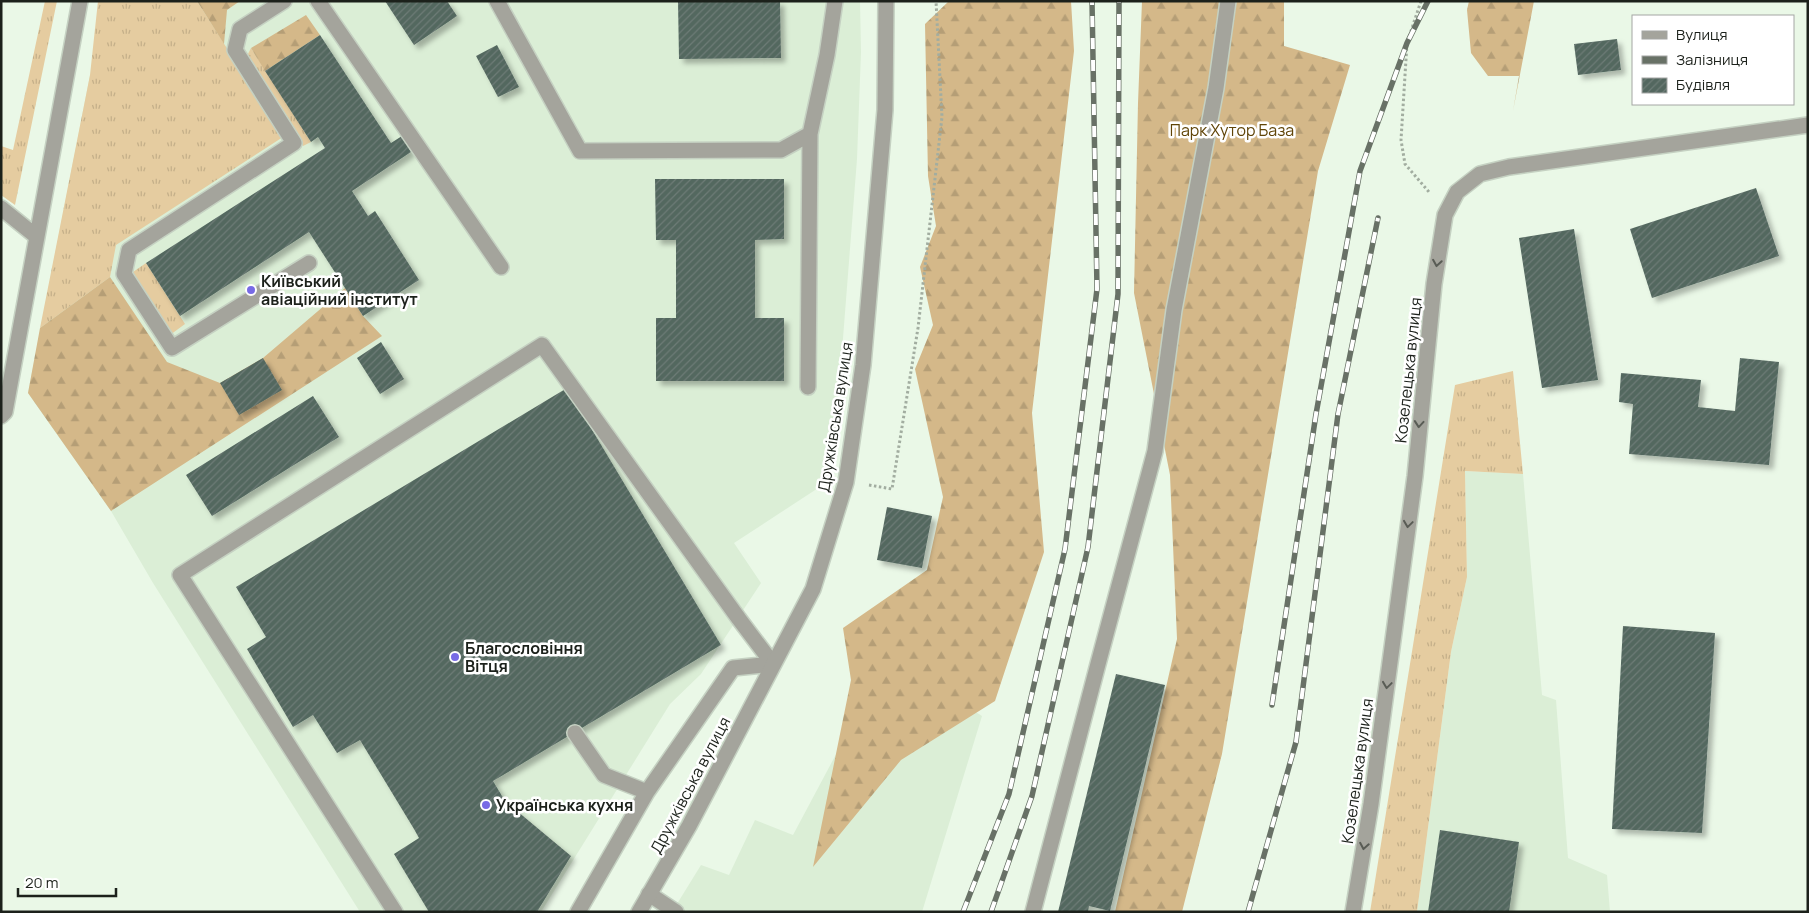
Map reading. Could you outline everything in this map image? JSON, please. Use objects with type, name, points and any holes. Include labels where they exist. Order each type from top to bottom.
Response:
[{"type":"street","points":[[1,416],[5,412],[80,1]]},
{"type":"street","points":[[284,1],[240,29],[235,50],[294,143],[129,250],[124,274],[172,348],[309,263]]},
{"type":"street","points":[[318,1],[501,267]]},
{"type":"street","points":[[497,1],[580,151],[781,150],[810,134]]},
{"type":"street","points":[[808,388],[810,134],[827,55],[835,1]]},
{"type":"street","name":"Дружківська вулиця","points":[[639,912],[689,826],[813,589],[846,482],[863,365],[885,110],[886,1]]},
{"type":"street","points":[[1033,912],[1155,451],[1174,310],[1216,88],[1228,1]]},
{"type":"street","name":"Козелецька вулиця","points":[[1353,912],[1372,794],[1415,476],[1434,284],[1445,215],[1456,192],[1480,174],[1509,167],[1808,125]]},
{"type":"street","points":[[1,208],[37,237]]},
{"type":"street","points":[[395,912],[180,575],[542,345],[773,664]]},
{"type":"street","points":[[578,912],[647,792],[733,668],[773,664]]},
{"type":"street","points":[[575,733],[604,774],[647,792]]},
{"type":"street","points":[[649,894],[676,912]]},
{"type":"path","points":[[846,482],[892,489],[918,328],[942,116],[936,1]]},
{"type":"path","points":[[1418,179],[1405,164],[1401,140],[1407,43],[1421,1]]},
{"type":"shaded area","points":[[164,1],[860,1],[861,52],[857,159],[832,479],[734,543],[761,583],[701,674],[670,704],[541,912],[360,912],[153,583],[111,511],[28,393],[90,75]]},
{"type":"shaded area","points":[[1465,471],[1523,474],[1542,695],[1556,700],[1568,858],[1607,875],[1610,912],[1417,912],[1451,652],[1467,577]]},
{"type":"shaded area","points":[[948,694],[982,716],[922,912],[672,912],[701,865],[729,875],[755,820],[793,835],[850,728]]},
{"type":"green space","points":[[45,1],[57,1],[15,205],[1,195],[1,146],[13,150]]},
{"type":"green space","points":[[98,1],[197,1],[283,137],[116,245],[110,277],[40,328],[90,75]]},
{"type":"green space","points":[[197,1],[240,1],[227,10],[224,44]]},
{"type":"green space","points":[[949,1],[1071,1],[1074,51],[1032,413],[1044,552],[995,701],[901,760],[813,867],[851,680],[843,628],[927,570],[943,497],[915,369],[933,325],[920,267],[936,226],[928,176],[925,24]]},
{"type":"green space","name":"Парк Хутор База","points":[[1142,1],[1284,1],[1284,46],[1350,65],[1318,171],[1222,754],[1182,912],[1115,912],[1177,639],[1170,475],[1134,293]]},
{"type":"green space","points":[[1469,1],[1534,1],[1513,111],[1519,76],[1488,76],[1471,53],[1467,10]]},
{"type":"green space","points":[[306,15],[320,35],[265,71],[251,48]]},
{"type":"green space","points":[[251,48],[311,142],[303,146],[247,56]]},
{"type":"green space","points":[[146,263],[185,324],[170,335],[133,277],[133,272]]},
{"type":"green space","points":[[110,277],[167,362],[220,383],[263,358],[345,288],[363,316],[382,336],[111,511],[28,393],[40,328]]},
{"type":"green space","points":[[1513,371],[1523,474],[1465,471],[1467,577],[1451,652],[1417,912],[1370,912],[1455,385]]},
{"type":"building","points":[[385,1],[447,1],[457,16],[414,45]]},
{"type":"building","points":[[678,1],[780,1],[781,58],[679,59]]},
{"type":"building","points":[[320,35],[391,143],[402,136],[411,152],[352,191],[368,216],[375,211],[419,280],[363,316],[309,232],[180,316],[146,263],[325,148],[318,137],[311,142],[265,71]]},
{"type":"building","points":[[1617,39],[1621,70],[1578,75],[1574,44]]},
{"type":"building","points":[[497,45],[519,87],[498,97],[476,56]]},
{"type":"building","points":[[655,179],[784,179],[784,239],[755,240],[755,318],[784,318],[784,381],[656,381],[656,318],[676,318],[676,240],[656,240]]},
{"type":"building","points":[[1756,188],[1779,256],[1652,298],[1630,229]]},
{"type":"building","points":[[1574,229],[1598,380],[1542,388],[1519,238]]},
{"type":"building","points":[[381,342],[404,379],[380,394],[357,358]]},
{"type":"building","points":[[263,358],[282,390],[239,415],[220,383]]},
{"type":"building","points":[[1740,358],[1779,362],[1769,465],[1629,454],[1633,404],[1619,402],[1621,373],[1701,380],[1698,407],[1735,411]]},
{"type":"building","points":[[567,388],[721,645],[493,781],[505,801],[571,856],[537,912],[429,912],[394,854],[419,838],[414,829],[360,740],[337,753],[313,715],[293,727],[247,649],[266,637],[236,587]]},
{"type":"building","points":[[313,396],[339,437],[212,516],[186,475]]},
{"type":"building","points":[[887,507],[932,516],[922,568],[877,560]]},
{"type":"building","points":[[1623,626],[1715,633],[1702,833],[1612,829]]},
{"type":"building","points":[[1116,674],[1165,685],[1110,911],[1089,906],[1088,912],[1058,912]]},
{"type":"building","points":[[1440,830],[1519,842],[1509,912],[1428,912]]},
{"type":"railway","points":[[963,912],[1009,794],[1065,549],[1097,289],[1092,1]]},
{"type":"railway","points":[[991,912],[1032,796],[1088,547],[1118,294],[1119,1]]},
{"type":"railway","points":[[1272,705],[1316,414],[1360,171],[1407,43],[1428,1]]},
{"type":"railway","points":[[1248,912],[1296,742],[1338,414],[1378,218]]},
{"type":"place","name":"Київський авіаційний інститут","points":[[251,290]]},
{"type":"place","name":"Благословіння Вітця","points":[[455,657]]},
{"type":"place","name":"Українська кухня","points":[[486,805]]}]
